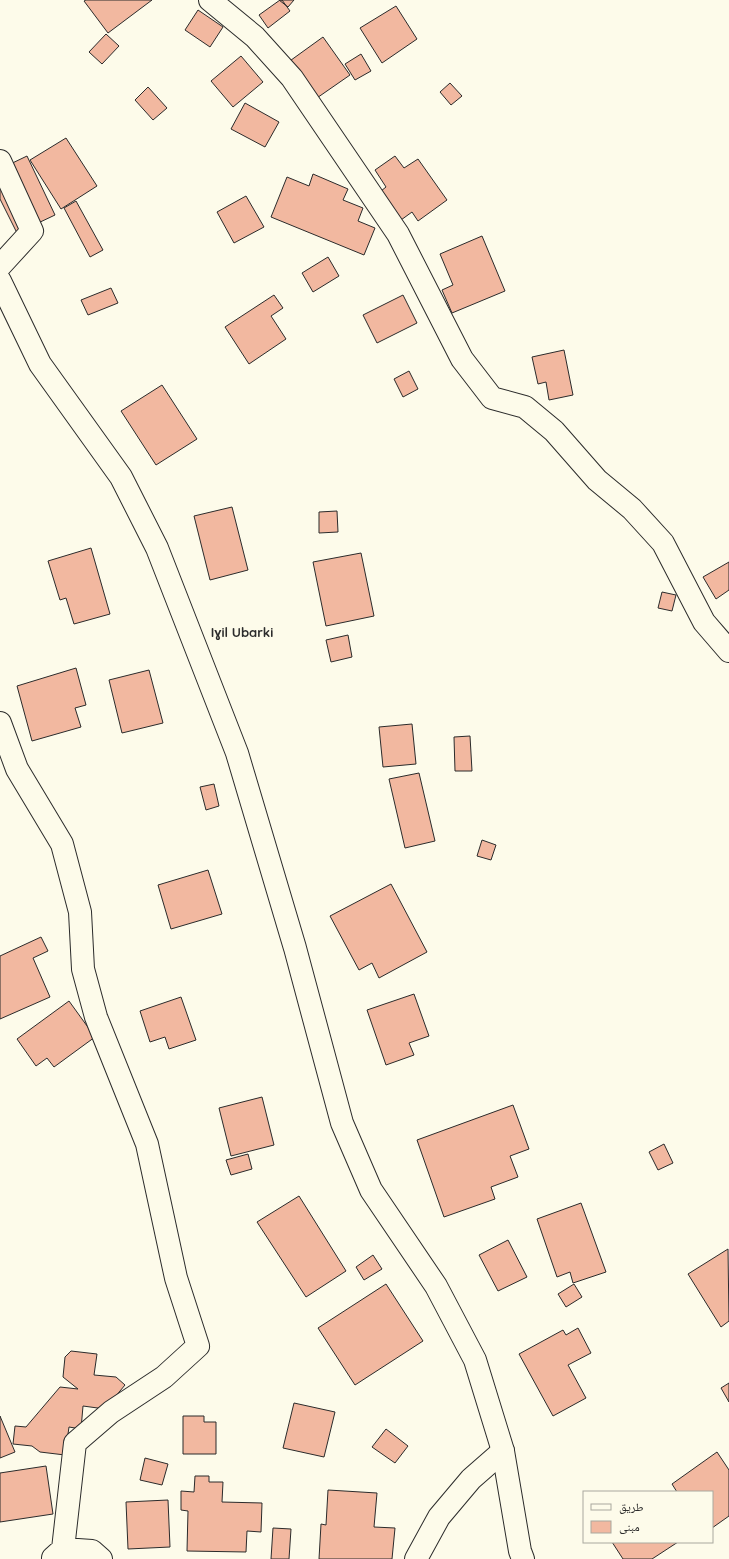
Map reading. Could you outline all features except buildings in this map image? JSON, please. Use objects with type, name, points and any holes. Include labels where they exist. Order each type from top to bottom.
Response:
[{"type":"street","points":[[210,0],[255,37],[292,78],[398,234],[462,359],[492,398],[525,407],[554,431],[597,480],[632,509],[663,543],[704,622],[729,651]]},
{"type":"street","points":[[0,161],[32,230],[0,266]]},
{"type":"street","points":[[0,280],[40,364],[121,478],[157,548],[237,753],[294,948],[342,1124],[371,1190],[436,1286],[475,1360],[503,1451],[520,1551],[523,1559]]},
{"type":"street","points":[[0,723],[17,769],[62,844],[80,912],[83,969],[96,1017],[147,1144],[176,1278],[198,1346],[164,1377],[111,1412],[75,1443],[58,1554],[92,1551],[101,1559]]},
{"type":"street","points":[[416,1559],[439,1517],[471,1479],[503,1451]]},
{"type":"district","name":"Iɣil Ubarki","points":[[242,632]]}]
